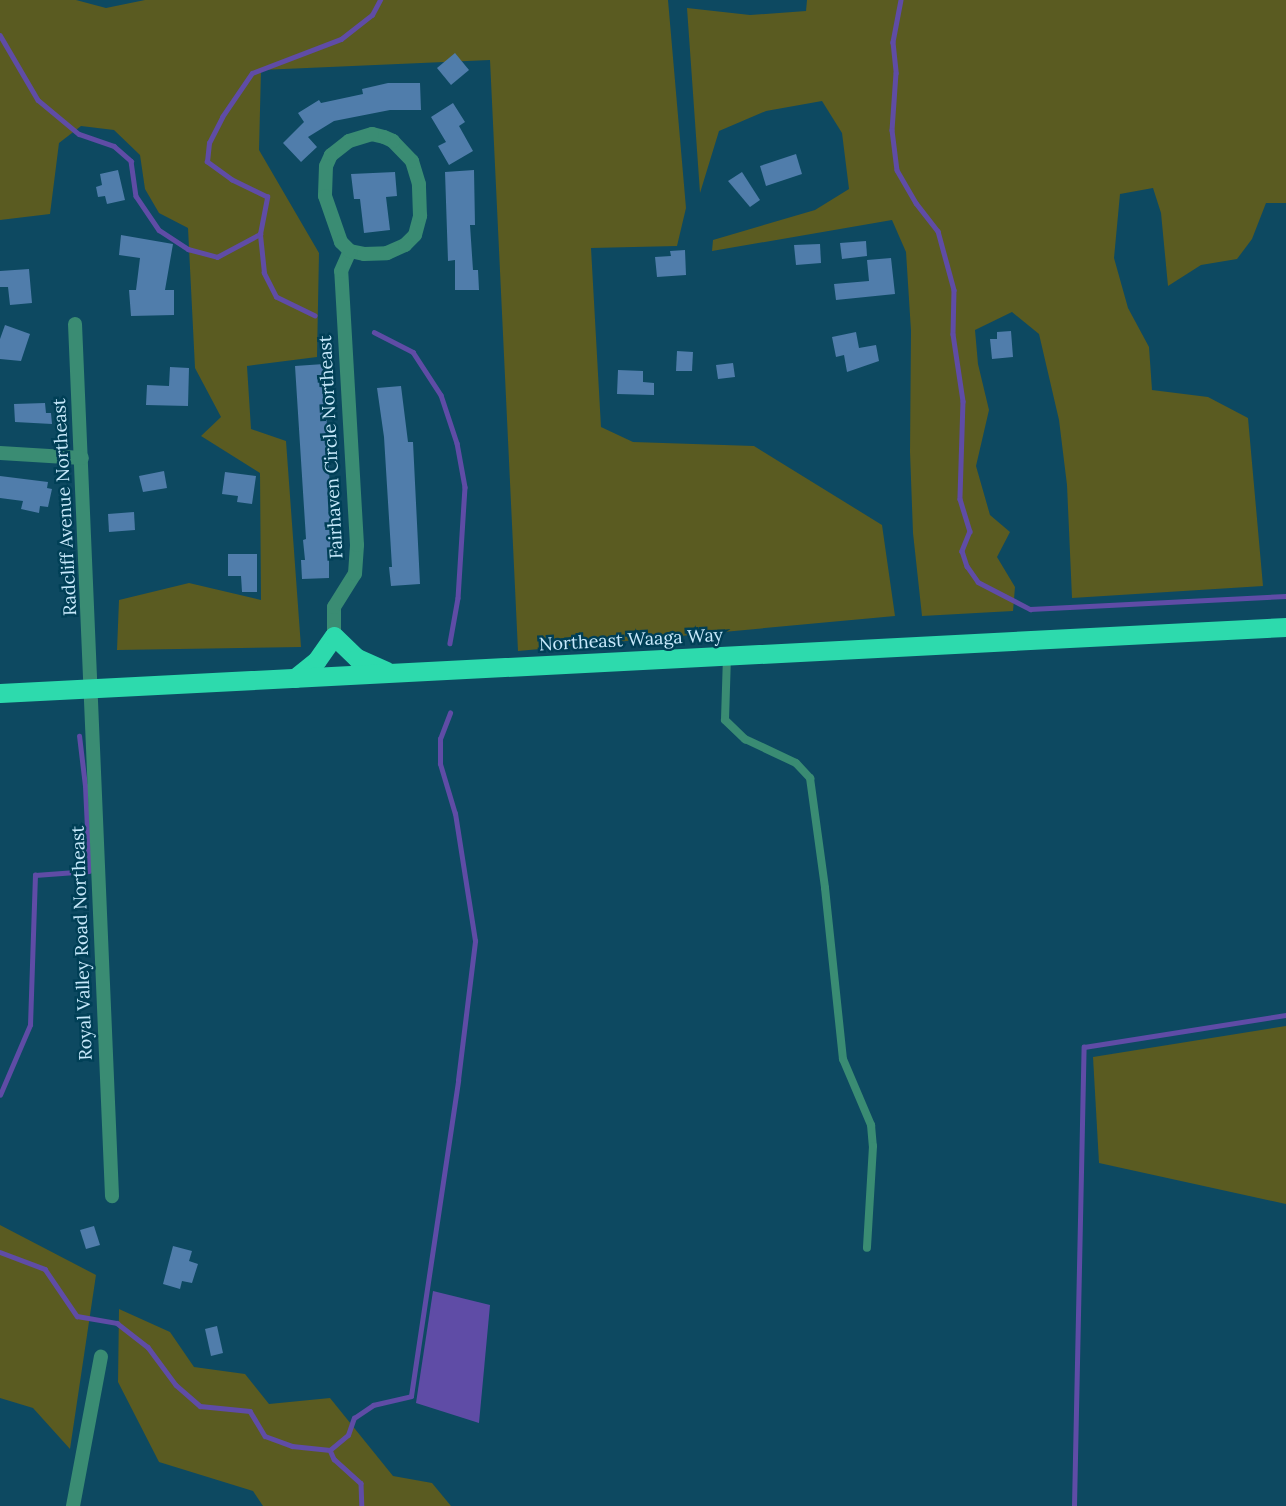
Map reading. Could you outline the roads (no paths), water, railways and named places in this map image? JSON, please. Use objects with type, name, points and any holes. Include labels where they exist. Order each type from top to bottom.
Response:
[{"type":"highway","name":"Northeast Waaga Way","points":[[0,693],[1286,625]]},
{"type":"highway","points":[[295,678],[317,660],[334,636],[357,658],[393,673]]},
{"type":"street","points":[[372,134],[383,137],[404,151],[417,173],[418,226],[405,246],[396,250],[364,254],[350,251],[341,242],[325,196],[326,166],[331,155],[349,141],[372,134]]},
{"type":"street","name":"Fairhaven Circle Northeast","points":[[334,636],[334,607],[355,574],[357,545],[341,271],[350,251]]},
{"type":"street","name":"Radcliff Avenue Northeast","points":[[75,324],[92,688]]},
{"type":"street","points":[[0,453],[82,457]]},
{"type":"street","name":"Royal Valley Road Northeast","points":[[92,688],[112,1196]]},
{"type":"street","points":[[73,1506],[102,1357]]},
{"type":"lane","points":[[727,656],[725,720],[745,739],[796,763],[810,778],[843,1059],[872,1125],[867,1248]]},
{"type":"waterway","points":[[315,316],[276,297],[264,273],[260,234],[267,197],[232,180],[207,162],[209,143],[222,117],[252,73],[341,39],[372,15],[380,0]]},
{"type":"waterway","points":[[901,0],[893,42],[896,73],[892,130],[897,170],[916,203],[938,231],[954,290],[953,334],[963,401],[960,499],[970,531],[962,551],[967,566],[978,582],[1030,609],[1286,596]]},
{"type":"waterway","points":[[0,35],[38,100],[79,134],[114,146],[131,161],[136,196],[159,230],[188,249],[217,257],[260,234]]},
{"type":"waterway","points":[[374,332],[413,352],[441,395],[457,443],[465,487],[458,598],[450,643]]},
{"type":"waterway","points":[[330,1450],[348,1435],[354,1418],[373,1405],[411,1396],[458,1080],[475,941],[455,814],[440,764],[440,739],[450,713]]},
{"type":"waterway","points":[[0,1095],[30,1025],[35,875],[89,871],[85,786],[79,736]]},
{"type":"waterway","points":[[1074,1506],[1084,1047],[1286,1015]]},
{"type":"waterway","points":[[0,1252],[45,1269],[77,1316],[117,1323],[148,1347],[176,1385],[200,1406],[250,1411],[265,1436],[292,1446],[330,1450],[334,1459],[361,1483],[362,1506]]}]
